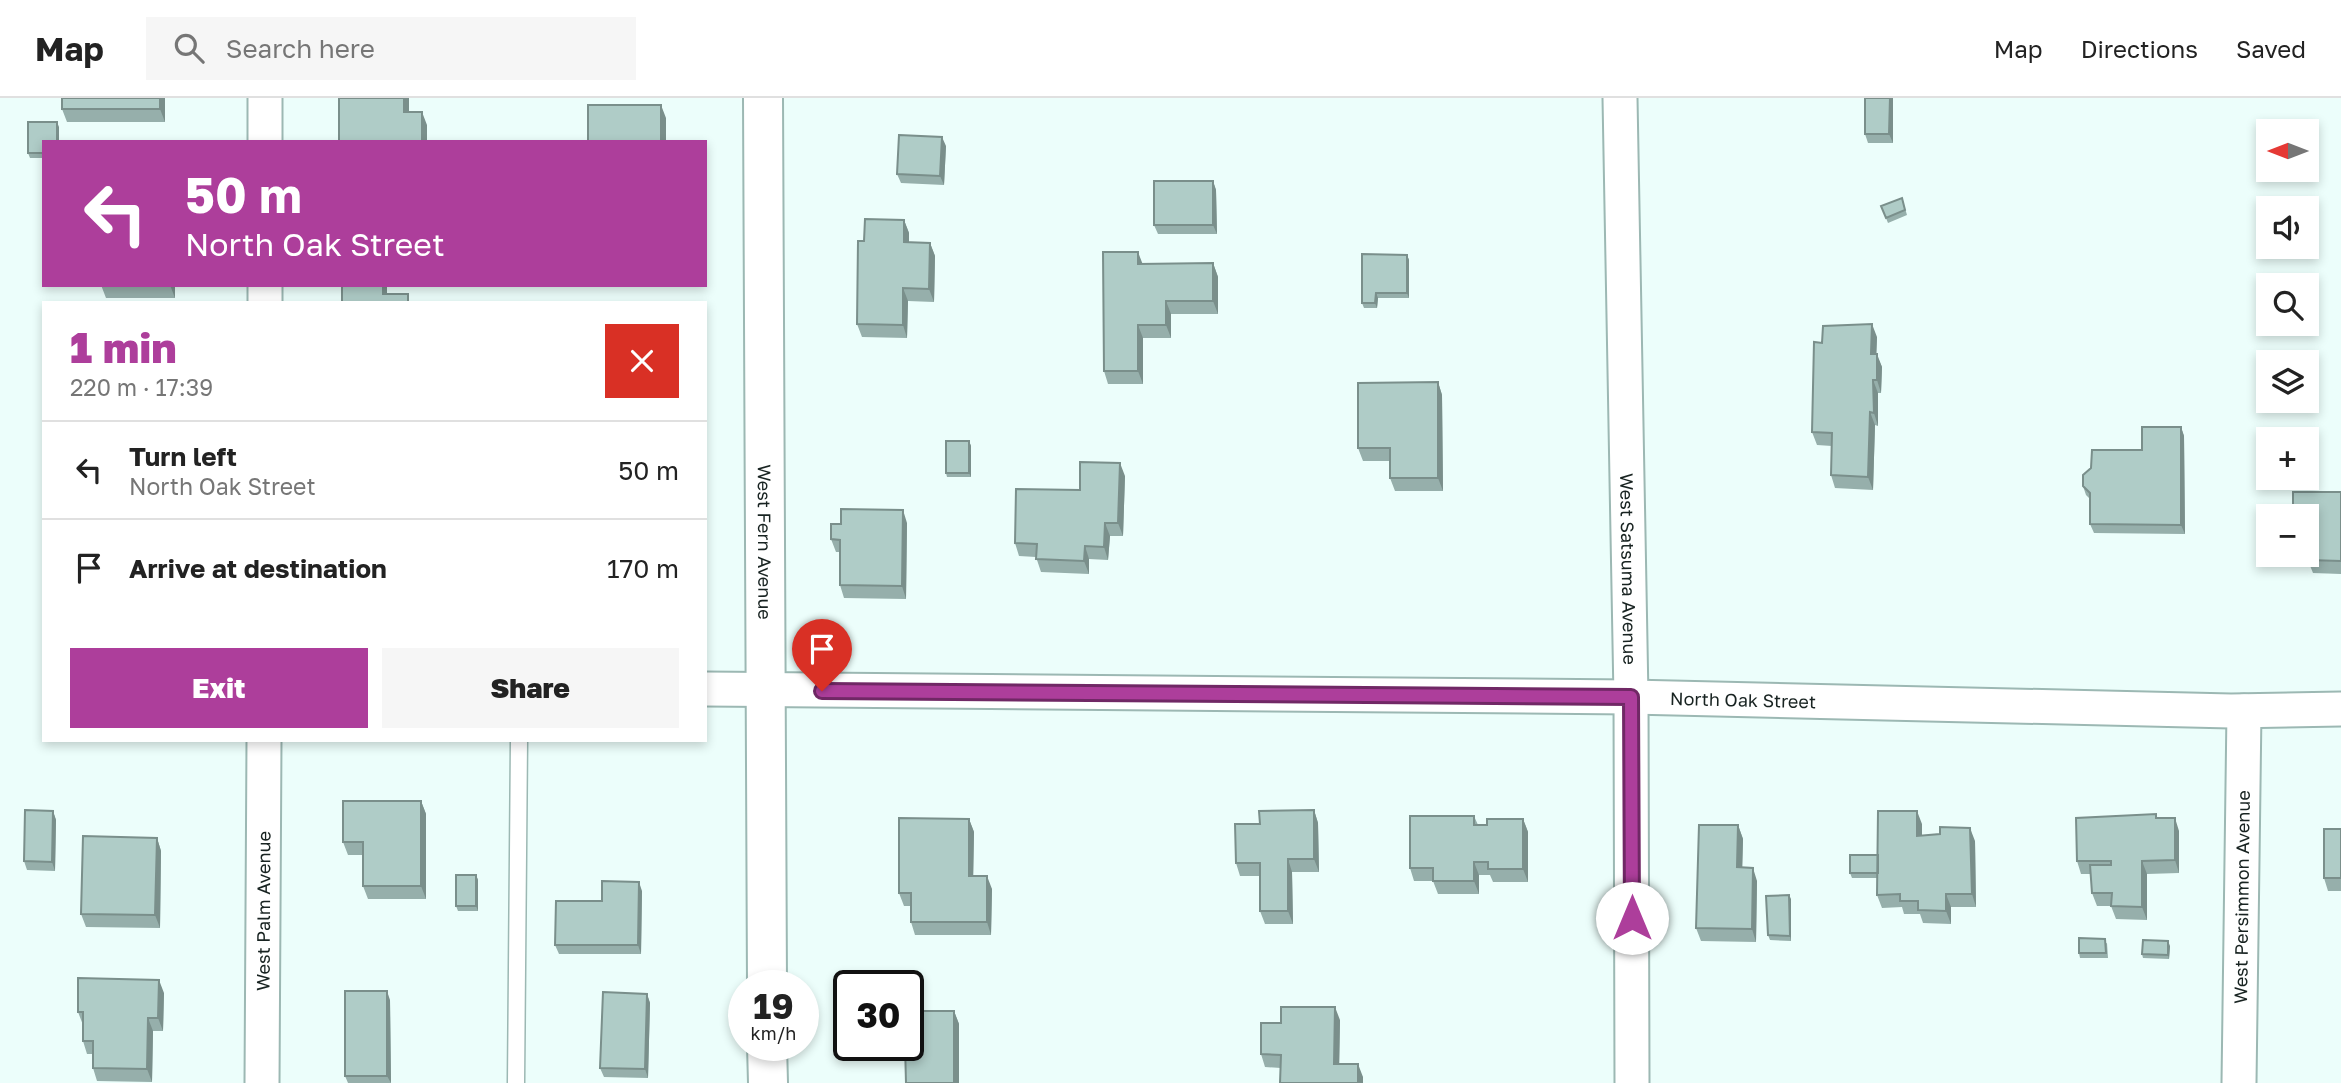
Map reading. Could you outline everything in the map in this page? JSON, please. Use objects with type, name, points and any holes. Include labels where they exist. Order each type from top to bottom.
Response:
[{"type":"street","points":[[265,98],[265,140]]},
{"type":"street","name":"West Fern Avenue","points":[[763,98],[767,970]]},
{"type":"street","name":"West Satsuma Avenue","points":[[1620,98],[1631,697],[1632,1083]]},
{"type":"street","name":"North Oak Street","points":[[707,690],[1631,697],[2244,711],[2341,709]]},
{"type":"street","name":"West Persimmon Avenue","points":[[2239,1083],[2244,711]]},
{"type":"street","name":"West Palm Avenue","points":[[262,1083],[264,742]]},
{"type":"street","points":[[767,1061],[768,1083]]},
{"type":"lane","points":[[516,1083],[519,742]]},
{"type":"building","points":[[62,98],[160,98],[160,109],[62,109]]},
{"type":"building","points":[[339,98],[404,98],[404,112],[422,112],[422,140],[339,140]]},
{"type":"building","points":[[1865,98],[1890,98],[1889,134],[1865,134]]},
{"type":"building","points":[[588,105],[661,105],[661,140],[588,140]]},
{"type":"building","points":[[28,122],[57,122],[57,140],[42,140],[42,153],[28,153]]},
{"type":"building","points":[[899,135],[942,137],[940,176],[897,174]]},
{"type":"building","points":[[1154,181],[1213,181],[1213,225],[1154,225]]},
{"type":"building","points":[[1902,198],[1905,210],[1886,218],[1881,206]]},
{"type":"building","points":[[865,219],[904,220],[904,242],[930,243],[929,289],[903,288],[903,325],[857,324],[858,241],[864,241]]},
{"type":"building","points":[[1103,252],[1138,252],[1138,264],[1213,263],[1213,301],[1166,301],[1166,325],[1138,325],[1138,371],[1104,371]]},
{"type":"building","points":[[1362,254],[1407,255],[1407,293],[1376,293],[1375,303],[1362,303]]},
{"type":"building","points":[[342,287],[383,287],[383,294],[408,294],[408,301],[342,301]]},
{"type":"building","points":[[1872,324],[1871,354],[1877,354],[1877,380],[1873,380],[1874,413],[1870,412],[1868,477],[1831,475],[1832,433],[1812,432],[1814,342],[1822,343],[1823,326]]},
{"type":"building","points":[[1438,382],[1438,478],[1390,478],[1390,448],[1358,448],[1358,383]]},
{"type":"building","points":[[2142,427],[2181,427],[2181,525],[2090,524],[2090,493],[2083,486],[2083,475],[2091,468],[2092,450],[2142,450]]},
{"type":"building","points":[[946,441],[969,441],[969,473],[946,473]]},
{"type":"building","points":[[1080,462],[1120,463],[1118,523],[1105,523],[1104,547],[1085,546],[1084,561],[1036,559],[1037,544],[1015,543],[1016,489],[1080,490]]},
{"type":"building","points":[[2293,492],[2341,492],[2341,561],[2319,560],[2319,504],[2293,504]]},
{"type":"building","points":[[841,509],[903,510],[902,586],[840,585],[840,540],[831,539],[831,524],[841,524]]},
{"type":"building","points":[[343,801],[421,801],[421,886],[363,886],[363,842],[343,842]]},
{"type":"building","points":[[25,810],[53,811],[52,862],[24,861]]},
{"type":"building","points":[[1314,810],[1314,859],[1288,859],[1288,911],[1260,911],[1260,863],[1236,863],[1235,824],[1260,824],[1259,811]]},
{"type":"building","points":[[1878,811],[1917,811],[1917,836],[1940,834],[1940,827],[1970,828],[1972,894],[1946,894],[1946,911],[1918,910],[1918,901],[1900,901],[1900,894],[1877,895]]},
{"type":"building","points":[[2156,814],[2156,818],[2175,818],[2175,860],[2142,861],[2142,907],[2111,906],[2112,893],[2092,893],[2090,865],[2111,865],[2111,861],[2077,861],[2076,818]]},
{"type":"building","points":[[1410,816],[1474,816],[1474,825],[1487,825],[1487,819],[1523,819],[1523,869],[1488,869],[1488,862],[1474,862],[1474,881],[1433,881],[1433,868],[1410,868]]},
{"type":"building","points":[[899,818],[969,819],[969,876],[987,876],[987,922],[911,922],[911,893],[899,893]]},
{"type":"building","points":[[1699,825],[1738,825],[1737,867],[1753,868],[1752,929],[1696,928]]},
{"type":"building","points":[[2324,829],[2341,829],[2341,878],[2324,878]]},
{"type":"building","points":[[83,836],[157,838],[155,915],[81,914]]},
{"type":"building","points":[[1850,855],[1878,855],[1878,873],[1850,873]]},
{"type":"building","points":[[456,875],[476,875],[476,906],[456,906]]},
{"type":"building","points":[[602,881],[639,882],[638,945],[555,945],[556,901],[602,901]]},
{"type":"building","points":[[1789,895],[1790,936],[1768,935],[1766,896]]},
{"type":"building","points":[[2079,938],[2105,939],[2106,953],[2079,953]]},
{"type":"building","points":[[2143,940],[2168,941],[2168,955],[2142,954]]},
{"type":"building","points":[[78,978],[159,980],[158,1018],[148,1018],[147,1069],[93,1068],[93,1041],[83,1041],[83,1012],[78,1012]]},
{"type":"building","points":[[345,991],[387,991],[387,1076],[345,1076]]},
{"type":"building","points":[[603,992],[647,994],[645,1069],[600,1068]]},
{"type":"building","points":[[1281,1007],[1335,1007],[1334,1064],[1358,1064],[1358,1083],[1280,1083],[1281,1055],[1261,1054],[1261,1023],[1281,1023]]},
{"type":"building","points":[[924,1011],[954,1011],[954,1083],[906,1083],[905,1061],[924,1061]]},
{"type":"route","points":[[822,691],[1631,697],[1632,918]]}]
